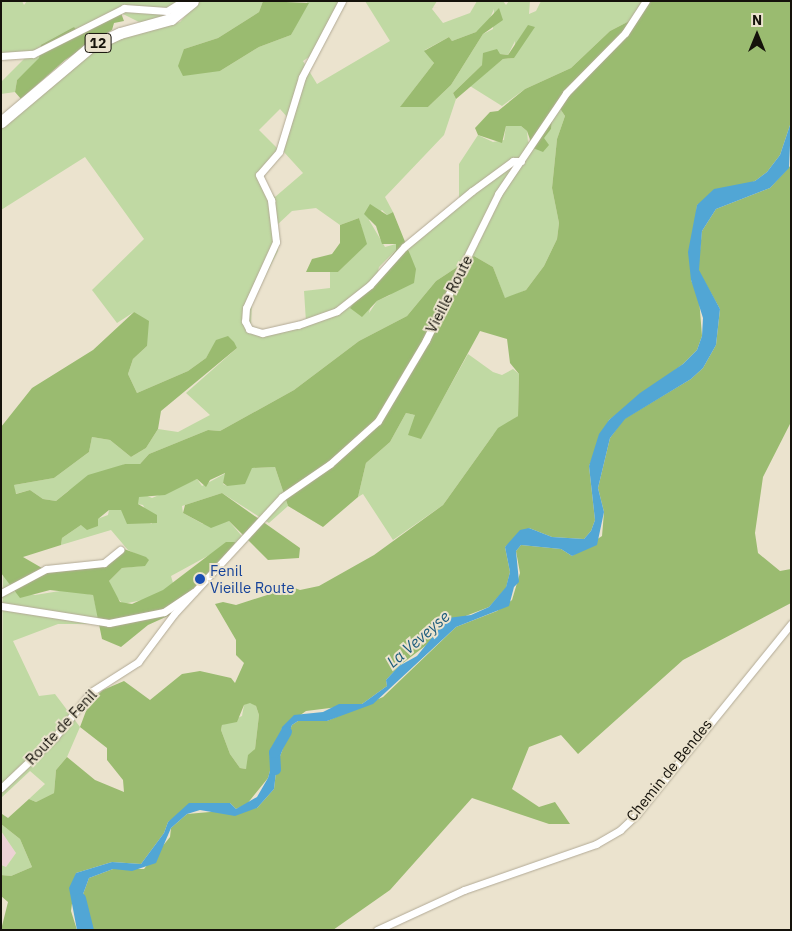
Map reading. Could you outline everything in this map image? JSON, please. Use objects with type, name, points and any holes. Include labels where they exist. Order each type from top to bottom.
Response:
[{"type":"main road","name":"12","points":[[1,122],[90,48],[120,33],[171,19],[193,1]]},
{"type":"street","points":[[1,56],[32,54],[124,8],[167,11],[183,1]]},
{"type":"street","points":[[342,1],[302,78],[279,152],[259,175],[271,200],[276,242],[246,308],[245,321],[249,329],[262,332],[298,326],[337,311],[370,285],[404,247],[472,191],[514,161],[521,161]]},
{"type":"street","name":"Vieille Route","points":[[226,562],[282,497],[356,444],[383,414],[426,340],[496,198],[566,93],[625,32],[646,1]]},
{"type":"street","points":[[1,592],[46,569],[104,563],[120,550]]},
{"type":"street","name":"Route de Fenil","points":[[1,788],[55,737],[91,692],[120,677],[138,662],[174,614],[226,562]]},
{"type":"street","points":[[1,606],[36,608],[90,623],[144,618],[164,612],[205,584]]},
{"type":"street","name":"Chemin de Bendes","points":[[377,930],[464,890],[596,844],[620,830],[637,814],[791,624]]},
{"type":"shaded area","points":[[1,831],[16,853],[6,867],[1,865]]},
{"type":"green space","points":[[1,1],[22,1],[24,5],[27,1],[189,1],[173,13],[141,23],[121,13],[80,34],[74,27],[17,80],[15,92],[1,94],[1,82],[25,58],[1,59]]},
{"type":"green space","points":[[199,1],[263,1],[259,12],[218,38],[184,49],[220,71],[259,47],[291,35],[308,1],[343,1],[318,51],[303,61],[317,84],[390,41],[365,1],[437,1],[432,9],[443,23],[470,13],[477,1],[503,1],[506,5],[509,1],[530,1],[529,14],[536,11],[541,1],[647,1],[641,15],[610,31],[571,68],[525,89],[502,106],[470,86],[503,59],[514,58],[515,41],[508,55],[500,54],[482,65],[453,93],[456,99],[444,135],[385,197],[393,212],[387,215],[382,210],[369,220],[385,247],[396,244],[396,250],[379,267],[369,313],[377,301],[390,295],[410,260],[408,241],[420,239],[459,207],[459,164],[478,135],[493,142],[504,140],[506,125],[521,126],[527,131],[528,142],[543,138],[551,129],[553,113],[559,107],[565,116],[557,139],[552,188],[559,223],[557,239],[544,266],[526,290],[505,299],[493,267],[474,256],[436,281],[407,316],[359,341],[294,390],[220,431],[208,430],[149,454],[140,464],[125,464],[68,491],[56,501],[43,499],[30,490],[15,494],[14,485],[54,478],[89,452],[92,437],[110,440],[131,457],[146,448],[158,429],[178,432],[210,415],[186,393],[237,348],[217,340],[206,358],[188,371],[137,393],[128,374],[133,359],[147,346],[134,312],[117,323],[92,290],[144,239],[85,157],[1,210],[1,128],[82,59],[124,36],[180,22]],"holes":[[[494,9],[493,29],[483,34],[451,85],[428,107],[401,106],[434,63],[425,50],[449,37],[452,41],[476,32],[488,23]],[[280,109],[289,119],[277,148],[259,130]],[[283,151],[303,173],[275,197],[256,175]],[[316,208],[340,225],[359,218],[366,244],[338,272],[330,269],[330,288],[304,291],[306,322],[265,331],[251,326],[252,302],[278,251],[277,225],[292,211]]]},
{"type":"green space","points":[[263,1],[309,3],[291,35],[259,47],[220,71],[183,76],[178,66],[184,49],[218,38],[259,12]]},
{"type":"green space","points":[[647,1],[791,1],[791,122],[780,155],[767,172],[755,181],[697,205],[691,280],[699,298],[702,336],[697,350],[683,364],[609,420],[589,466],[595,520],[591,531],[584,539],[552,537],[529,528],[505,547],[510,572],[506,588],[489,607],[463,617],[399,666],[386,680],[387,686],[362,704],[306,711],[282,728],[268,778],[247,804],[236,809],[230,803],[195,803],[168,822],[164,833],[141,864],[112,862],[76,873],[71,911],[77,930],[1,930],[8,902],[1,896],[1,875],[11,876],[32,867],[20,839],[1,824],[2,814],[8,818],[29,799],[36,802],[54,793],[56,770],[67,757],[95,780],[124,792],[123,780],[107,760],[107,748],[80,727],[89,703],[103,690],[124,681],[150,700],[182,674],[200,671],[231,678],[235,683],[244,663],[236,655],[236,640],[215,604],[223,602],[236,605],[292,587],[300,590],[319,586],[374,555],[443,505],[498,428],[518,416],[519,374],[510,363],[507,339],[480,331],[421,439],[408,435],[415,415],[406,413],[390,442],[366,463],[358,497],[323,527],[288,506],[275,467],[252,468],[245,484],[227,486],[223,483],[225,473],[210,480],[206,487],[197,479],[165,495],[139,497],[138,504],[157,515],[157,523],[127,524],[121,510],[109,510],[98,519],[98,526],[87,530],[81,525],[62,538],[61,545],[23,557],[42,568],[104,563],[124,549],[146,557],[149,560],[145,566],[122,568],[109,581],[120,602],[132,604],[163,590],[226,542],[235,542],[233,550],[170,615],[148,625],[121,647],[102,639],[93,595],[50,590],[20,598],[1,573],[1,427],[32,388],[93,350],[134,312],[149,321],[147,346],[133,359],[128,374],[137,393],[188,371],[206,358],[216,340],[228,336],[234,342],[237,348],[161,411],[158,429],[146,448],[131,457],[110,440],[92,437],[89,452],[54,478],[14,485],[16,494],[30,490],[43,499],[56,501],[88,475],[125,464],[140,464],[149,454],[208,430],[220,431],[294,390],[359,341],[407,316],[436,281],[474,256],[493,267],[505,298],[526,290],[544,266],[557,239],[559,223],[552,188],[557,139],[565,116],[559,107],[553,113],[551,129],[544,138],[549,145],[543,152],[533,148],[527,131],[521,126],[506,126],[502,143],[478,135],[475,128],[490,112],[498,111],[525,89],[571,68],[610,31],[641,15]],"holes":[[[250,703],[256,706],[259,715],[255,749],[248,755],[246,769],[240,768],[230,754],[221,730],[222,725],[237,722],[244,705]]]},
{"type":"green space","points":[[499,8],[503,20],[483,34],[451,85],[428,107],[400,107],[434,63],[424,51],[449,37],[452,41],[476,32]]},
{"type":"green space","points":[[121,13],[124,21],[114,23],[112,30],[65,60],[21,99],[15,92],[17,80],[39,58],[41,45],[74,27],[80,33]]},
{"type":"green space","points":[[528,25],[535,27],[514,58],[503,59],[456,99],[453,93],[482,65],[483,53],[497,49],[500,54],[508,55]]},
{"type":"green space","points":[[791,165],[791,422],[763,477],[755,533],[758,553],[780,571],[791,569],[791,603],[683,660],[578,754],[561,735],[529,747],[512,789],[539,807],[555,802],[570,824],[549,824],[472,798],[390,890],[333,930],[86,930],[81,915],[82,897],[89,878],[113,869],[144,869],[170,837],[171,828],[187,814],[257,808],[274,789],[277,764],[292,725],[298,721],[327,721],[383,697],[456,627],[497,611],[512,600],[520,573],[516,551],[521,545],[561,549],[572,556],[602,536],[604,512],[598,488],[610,438],[624,419],[691,379],[703,368],[716,345],[720,309],[698,270],[702,231],[716,209],[770,188]]},
{"type":"green space","points":[[370,204],[387,215],[393,212],[416,269],[414,283],[377,301],[362,317],[350,308],[396,250],[396,244],[382,244],[376,226],[364,214]]},
{"type":"green space","points":[[359,218],[367,244],[338,272],[306,272],[312,259],[332,254],[340,243],[340,225]]},
{"type":"green space","points":[[468,354],[493,372],[502,375],[513,369],[519,374],[518,416],[493,435],[443,505],[393,540],[363,494],[358,497],[366,463],[390,442],[406,413],[415,415],[421,438]]},
{"type":"green space","points":[[275,467],[288,506],[269,523],[222,493],[182,506],[183,513],[203,524],[229,521],[247,542],[232,553],[215,552],[171,576],[173,583],[162,596],[123,604],[110,590],[109,581],[122,568],[141,566],[138,555],[128,550],[111,530],[61,545],[62,538],[81,525],[108,515],[109,510],[121,510],[152,524],[143,505],[138,504],[138,497],[143,494],[152,498],[197,479],[202,486],[226,473],[223,484],[227,486],[251,468]]},
{"type":"green space","points":[[222,493],[300,548],[299,558],[268,560],[229,521],[211,528],[183,513],[185,505]]},
{"type":"green space","points":[[3,572],[15,592],[35,595],[66,590],[93,595],[100,624],[58,624],[13,641],[39,696],[55,694],[80,727],[67,757],[56,770],[54,793],[36,802],[29,799],[45,784],[30,771],[1,798]]},
{"type":"green space","points":[[250,702],[256,706],[259,715],[255,749],[246,769],[240,768],[230,754],[221,730],[222,725],[242,716],[244,705]]},
{"type":"green space","points":[[1,824],[20,839],[32,867],[11,876],[1,875],[1,865],[6,867],[16,853],[1,831]]},
{"type":"water","points":[[791,122],[789,168],[770,188],[716,209],[702,231],[699,270],[720,309],[716,345],[703,368],[691,379],[625,419],[610,438],[598,488],[604,512],[597,545],[572,556],[561,549],[521,545],[516,551],[519,582],[514,587],[509,606],[456,627],[373,704],[327,721],[298,721],[292,725],[277,764],[274,789],[257,808],[235,816],[200,810],[187,814],[171,828],[156,863],[132,871],[113,869],[89,878],[82,897],[81,915],[86,930],[77,930],[69,888],[76,873],[112,862],[141,864],[164,833],[168,822],[189,803],[230,803],[236,809],[257,797],[268,778],[282,727],[294,715],[323,712],[339,704],[362,704],[387,686],[386,680],[399,666],[417,656],[448,618],[471,615],[489,607],[506,587],[510,572],[505,547],[520,530],[529,528],[552,537],[584,539],[591,531],[595,520],[589,466],[599,434],[609,420],[640,393],[683,364],[697,350],[702,336],[703,318],[691,280],[688,252],[697,205],[714,189],[755,181],[767,172],[780,155]]},
{"type":"waterway","name":"La Veveyse","points":[[275,769],[274,752],[286,731]]},
{"type":"waterway","name":"La Veveyse","points":[[80,898],[88,930]]},
{"type":"place","name":"Fenil Vieille Route","points":[[200,579]]}]
